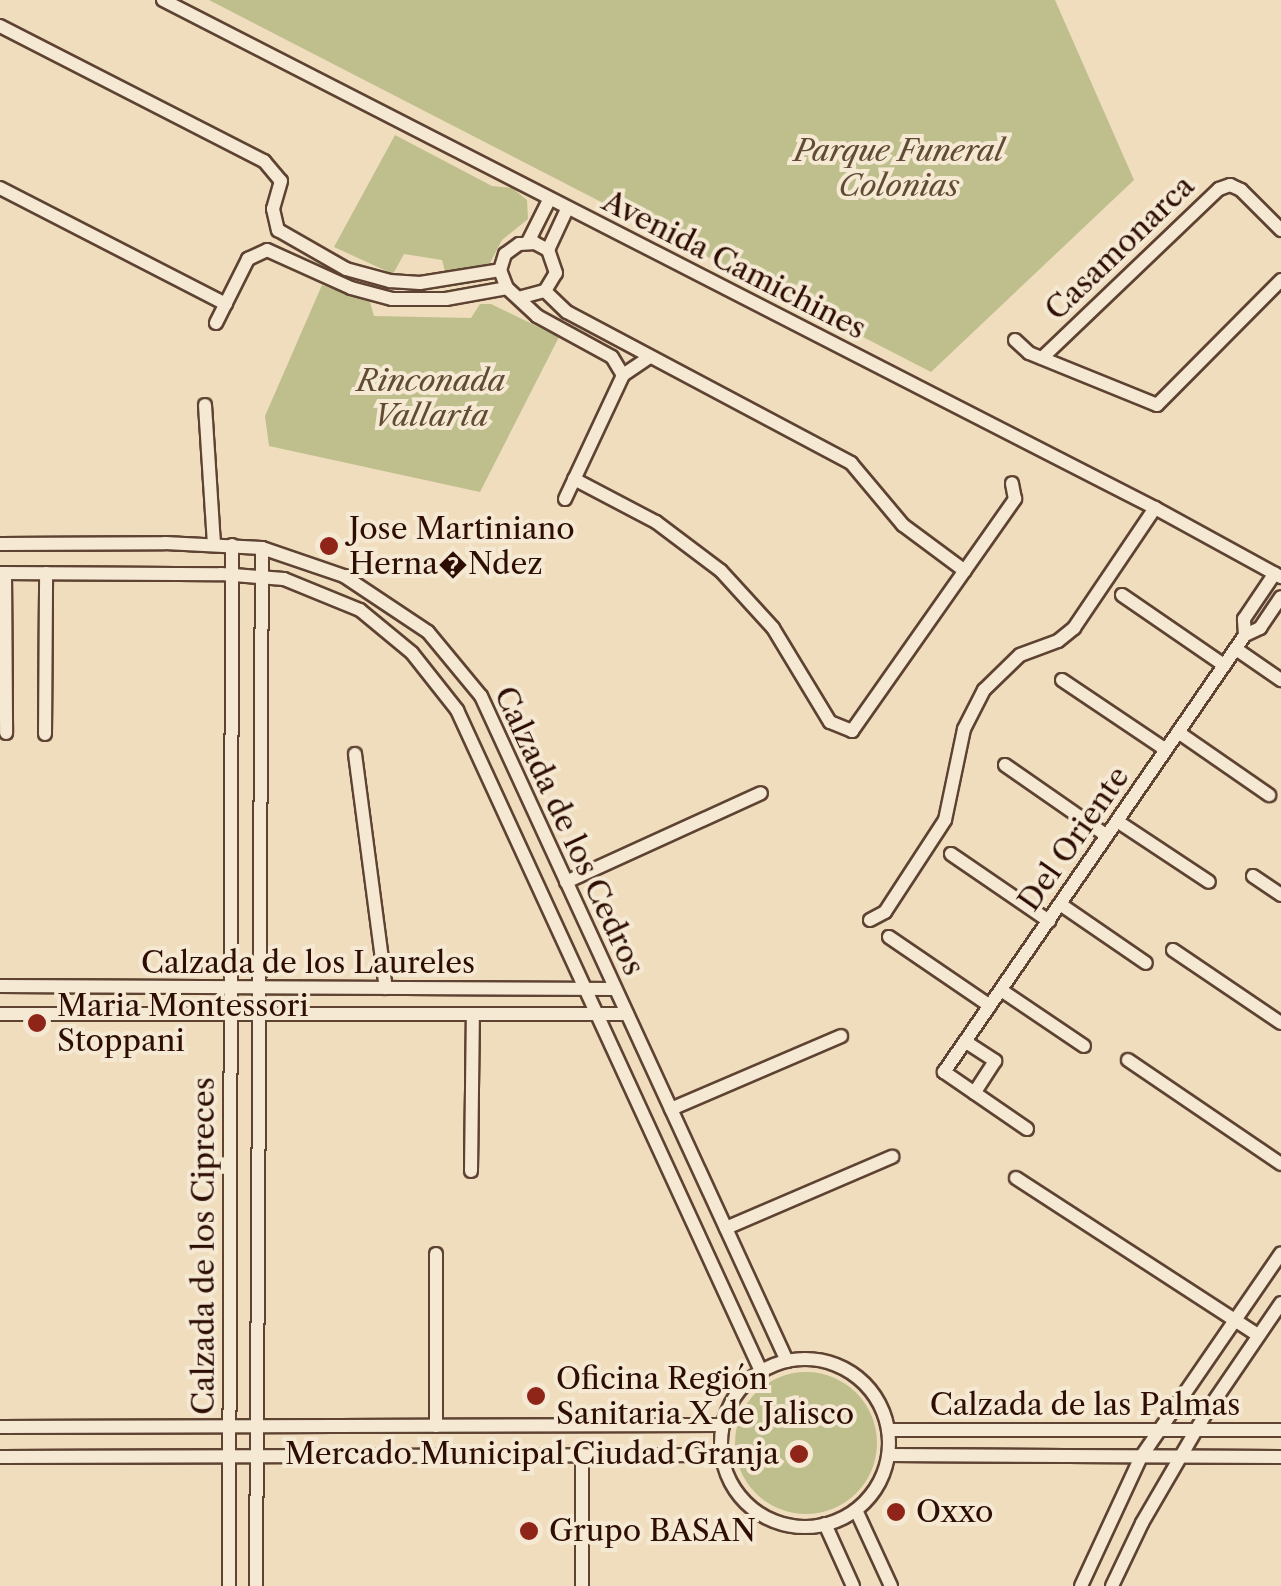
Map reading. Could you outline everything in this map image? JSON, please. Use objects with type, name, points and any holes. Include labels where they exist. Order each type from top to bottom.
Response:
[{"type":"street","name":"Avenida Camichines","points":[[164,0],[1155,508],[1278,575]]},
{"type":"street","points":[[0,26],[264,161],[281,181],[273,209],[283,236],[316,253],[370,276],[420,284],[500,270]]},
{"type":"street","name":"Casamonarca","points":[[1042,358],[1218,188],[1230,185],[1241,190],[1281,230]]},
{"type":"street","points":[[0,188],[226,304]]},
{"type":"street","points":[[549,200],[528,242],[505,254],[500,270],[507,288],[522,297],[537,316],[612,358],[623,375]]},
{"type":"street","points":[[522,297],[545,292],[556,273],[548,250],[567,208]]},
{"type":"street","points":[[528,242],[548,250]]},
{"type":"street","points":[[216,323],[248,259],[267,250],[373,295],[420,301],[507,288]]},
{"type":"street","points":[[309,268],[316,253]]},
{"type":"street","name":"Casamonarca","points":[[1015,340],[1042,358],[1158,405],[1281,280]]},
{"type":"street","points":[[420,284],[420,301]]},
{"type":"street","points":[[545,292],[556,306],[851,463],[903,526],[965,571]]},
{"type":"street","points":[[584,340],[592,325]]},
{"type":"street","points":[[565,498],[623,375],[650,357]]},
{"type":"street","points":[[205,405],[214,544]]},
{"type":"street","points":[[574,479],[656,522],[721,571],[773,628],[830,722],[843,731],[857,728],[1015,499],[1012,483]]},
{"type":"street","points":[[870,920],[886,912],[945,820],[964,729],[984,690],[1020,655],[1058,641],[1074,628],[1155,508]]},
{"type":"street","name":"Calzada de los Cedros","points":[[0,544],[214,544],[262,548],[318,564],[372,590],[428,632],[454,659],[480,696],[787,1360]]},
{"type":"street","name":"Calzada de los Cipreces","points":[[229,1586],[232,545]]},
{"type":"street","name":"Calzada de los Cipreces","points":[[256,1586],[262,548]]},
{"type":"street","points":[[2,573],[6,734]]},
{"type":"street","name":"Calzada de los Cedros","points":[[2,573],[232,574],[308,586],[360,610],[433,676],[457,710],[761,1371]]},
{"type":"street","points":[[45,734],[46,573]]},
{"type":"street","points":[[1278,575],[1244,619],[1245,635],[1260,628],[1281,597]]},
{"type":"street","points":[[1122,595],[1224,665]]},
{"type":"street","name":"Del Oriente","points":[[974,1092],[944,1072],[1245,635]]},
{"type":"street","points":[[1236,649],[1281,680]]},
{"type":"street","points":[[1062,680],[1166,750]]},
{"type":"street","points":[[1178,732],[1269,795]]},
{"type":"street","points":[[355,754],[386,988]]},
{"type":"street","points":[[1005,765],[1107,836]]},
{"type":"street","points":[[566,882],[761,793]]},
{"type":"street","points":[[1117,821],[1209,882]]},
{"type":"street","points":[[951,854],[1048,920]]},
{"type":"street","points":[[1253,876],[1281,896]]},
{"type":"street","points":[[1060,904],[1146,963]]},
{"type":"street","points":[[555,922],[578,906]]},
{"type":"street","points":[[889,937],[990,1006]]},
{"type":"street","points":[[1174,950],[1281,1023]]},
{"type":"street","name":"Calzada de los Laureles","points":[[0,986],[615,989]]},
{"type":"street","points":[[422,988],[422,1016]]},
{"type":"street","points":[[1001,990],[1084,1046]]},
{"type":"street","name":"Calzada de los Laureles","points":[[0,1014],[627,1014]]},
{"type":"street","points":[[471,1172],[473,1016]]},
{"type":"street","points":[[671,1109],[840,1036]]},
{"type":"street","points":[[966,1042],[995,1061],[974,1092],[1028,1129]]},
{"type":"street","points":[[1128,1060],[1281,1164]]},
{"type":"street","points":[[726,1228],[892,1157]]},
{"type":"street","points":[[1016,1178],[1258,1335]]},
{"type":"street","points":[[1081,1586],[1142,1457],[1281,1253]]},
{"type":"street","points":[[436,1254],[436,1426]]},
{"type":"street","points":[[1112,1586],[1196,1430],[1281,1303]]},
{"type":"street","points":[[787,1360],[821,1360],[852,1373],[876,1398],[888,1430],[888,1455],[878,1486],[856,1510],[825,1524],[786,1524],[767,1517],[737,1492],[722,1455],[723,1425],[732,1400],[761,1371],[787,1360]]},
{"type":"street","points":[[0,1428],[723,1425]]},
{"type":"street","name":"Calzada de las Palmas","points":[[888,1430],[1281,1430]]},
{"type":"street","points":[[0,1457],[722,1455]]},
{"type":"street","name":"Calzada de las Palmas","points":[[888,1455],[1281,1457]]},
{"type":"street","points":[[582,1456],[582,1586]]},
{"type":"street","points":[[856,1510],[891,1586]]},
{"type":"street","points":[[825,1524],[853,1586]]},
{"type":"green space","name":"Parque Funeral Colonias","points":[[209,0],[1055,0],[1134,180],[931,372]]},
{"type":"green space","name":"Rinconada Vallarta","points":[[395,135],[492,186],[512,188],[527,200],[528,219],[502,240],[490,263],[446,275],[442,260],[404,254],[393,274],[334,247]]},
{"type":"green space","name":"Rinconada Vallarta","points":[[322,285],[370,302],[374,316],[471,318],[480,304],[491,304],[559,337],[480,492],[269,446],[265,416]]},
{"type":"green space","points":[[806,1372],[833,1377],[856,1393],[872,1416],[877,1443],[872,1470],[856,1493],[833,1509],[806,1514],[779,1509],[756,1493],[740,1470],[735,1443],[740,1416],[756,1393],[779,1377]]},
{"type":"place","name":"Jose Martiniano Herna�Ndez","points":[[329,546]]},
{"type":"place","name":"Maria Montessori Stoppani","points":[[37,1023]]},
{"type":"place","name":"Oficina Región Sanitaria X de Jalisco","points":[[536,1396]]},
{"type":"place","name":"Mercado Municipal Ciudad Granja","points":[[799,1454]]},
{"type":"place","name":"Oxxo","points":[[896,1512]]},
{"type":"place","name":"Grupo BASAN","points":[[529,1531]]}]
